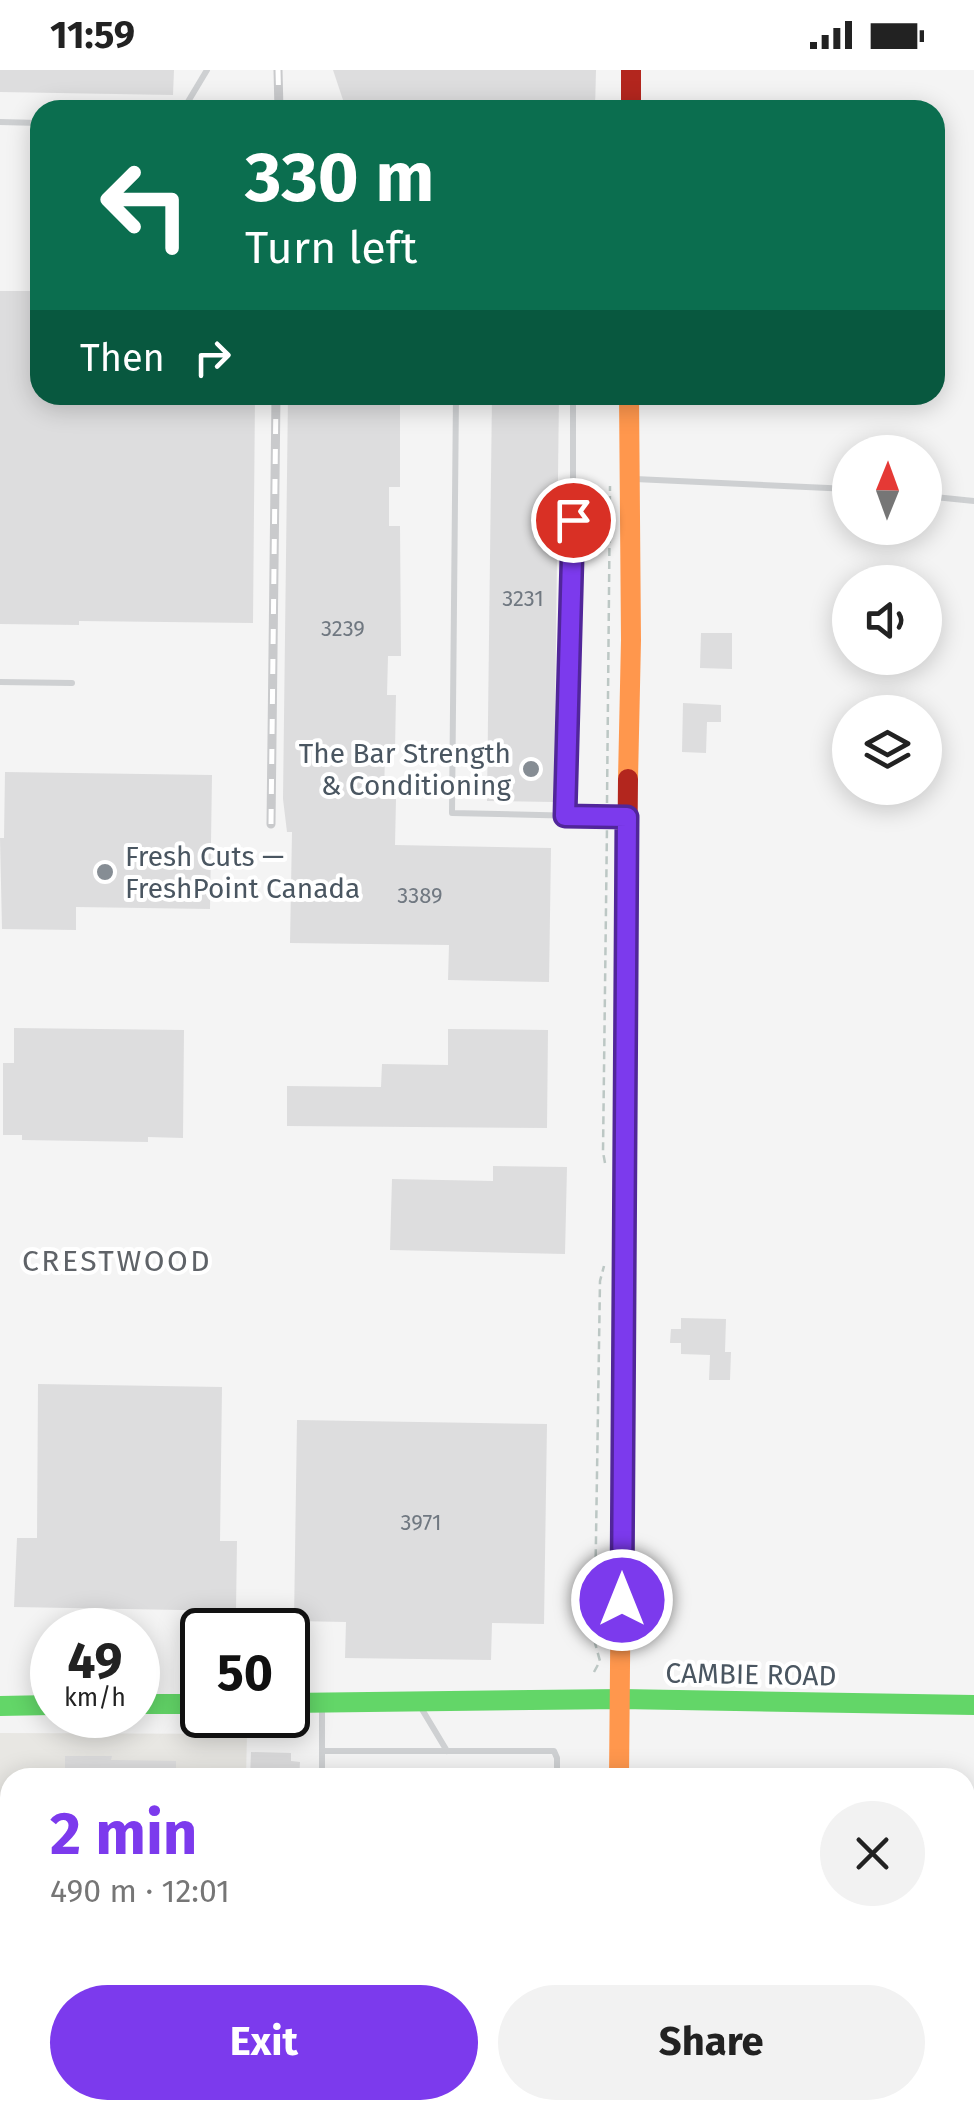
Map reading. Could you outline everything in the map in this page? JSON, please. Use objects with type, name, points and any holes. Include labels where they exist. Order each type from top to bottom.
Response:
[{"type":"main road","points":[[631,100],[632,70]]},
{"type":"main road","points":[[619,1768],[617,817],[631,640],[620,475],[628,405]]},
{"type":"main road","name":"CAMBIE ROAD","points":[[310,1702],[621,1699],[974,1705]]},
{"type":"main road","points":[[0,1706],[30,1705]]},
{"type":"lane","points":[[189,100],[207,70]]},
{"type":"lane","points":[[0,122],[30,123]]},
{"type":"lane","points":[[456,405],[452,813],[617,817]]},
{"type":"lane","points":[[565,816],[572,405]]},
{"type":"lane","points":[[620,475],[832,488]]},
{"type":"lane","points":[[942,497],[974,500]]},
{"type":"lane","points":[[0,682],[72,682]]},
{"type":"lane","points":[[416,1701],[448,1751]]},
{"type":"lane","points":[[322,1702],[322,1768]]},
{"type":"lane","points":[[322,1751],[554,1752],[557,1768]]},
{"type":"path","points":[[603,1152],[617,817],[620,475]]},
{"type":"path","points":[[594,1672],[600,1661],[595,1643],[595,1602],[600,1281]]},
{"type":"shaded area","points":[[0,1733],[30,1733],[30,1738],[160,1738],[160,1734],[180,1734],[180,1738],[247,1738],[246,1768],[0,1768]]},
{"type":"building","points":[[0,70],[174,70],[173,95],[0,92]]},
{"type":"building","points":[[333,70],[596,70],[595,100],[343,100]]},
{"type":"building","points":[[0,291],[30,291],[30,405],[255,405],[253,623],[0,624]]},
{"type":"building","points":[[288,405],[400,405],[400,487],[389,487],[389,526],[400,526],[401,656],[388,656],[387,695],[396,695],[395,751],[385,751],[384,799],[396,799],[395,845],[551,848],[549,982],[448,980],[449,945],[290,943],[292,832],[287,832],[283,799]]},
{"type":"building","points":[[492,405],[559,405],[554,802],[487,801]]},
{"type":"building","points":[[701,633],[732,633],[732,669],[700,668]]},
{"type":"building","points":[[683,703],[721,705],[721,722],[707,722],[706,753],[682,752]]},
{"type":"building","name":"Fresh Cuts — FreshPoint Canada","points":[[5,772],[212,775],[210,909],[76,907],[76,930],[2,929],[0,838],[4,838]]},
{"type":"building","points":[[14,1028],[184,1030],[183,1138],[148,1137],[148,1142],[22,1140],[22,1135],[3,1135],[3,1063],[14,1063]]},
{"type":"building","points":[[448,1029],[548,1030],[547,1128],[287,1126],[287,1086],[381,1087],[382,1064],[448,1065]]},
{"type":"building","points":[[493,1166],[567,1167],[565,1254],[390,1250],[392,1179],[493,1181]]},
{"type":"building","points":[[681,1318],[726,1319],[725,1352],[731,1352],[730,1380],[709,1380],[710,1355],[681,1354],[681,1343],[670,1343],[671,1329],[681,1329]]},
{"type":"building","points":[[38,1384],[222,1387],[220,1541],[237,1541],[236,1608],[14,1607],[17,1538],[37,1538]]},
{"type":"building","points":[[297,1420],[547,1424],[544,1624],[492,1623],[491,1660],[345,1658],[346,1622],[310,1621],[310,1608],[294,1608]]},
{"type":"building","points":[[251,1752],[291,1753],[291,1761],[300,1762],[300,1768],[250,1768]]},
{"type":"building","points":[[65,1756],[176,1761],[176,1768],[65,1768]]},
{"type":"railway","points":[[278,70],[279,100]]},
{"type":"railway","points":[[271,824],[276,405]]},
{"type":"traffic: fast","points":[[310,1703],[621,1699],[974,1705]]},
{"type":"traffic: fast","points":[[160,1704],[180,1704]]},
{"type":"traffic: fast","points":[[0,1706],[30,1705]]},
{"type":"traffic: slow","points":[[628,779],[629,405]]},
{"type":"traffic: slow","points":[[619,1768],[623,1333]]},
{"type":"traffic: jam","points":[[631,70],[631,100]]},
{"type":"traffic: jam","points":[[623,1333],[628,779]]},
{"type":"place","name":"The Bar Strength & Conditioning","points":[[531,769]]},
{"type":"place","name":"Fresh Cuts — FreshPoint Canada","points":[[105,872]]},
{"type":"district","name":"CRESTWOOD","points":[[117,1261]]},
{"type":"route","points":[[573,520],[565,816],[627,817],[622,1600]]}]
